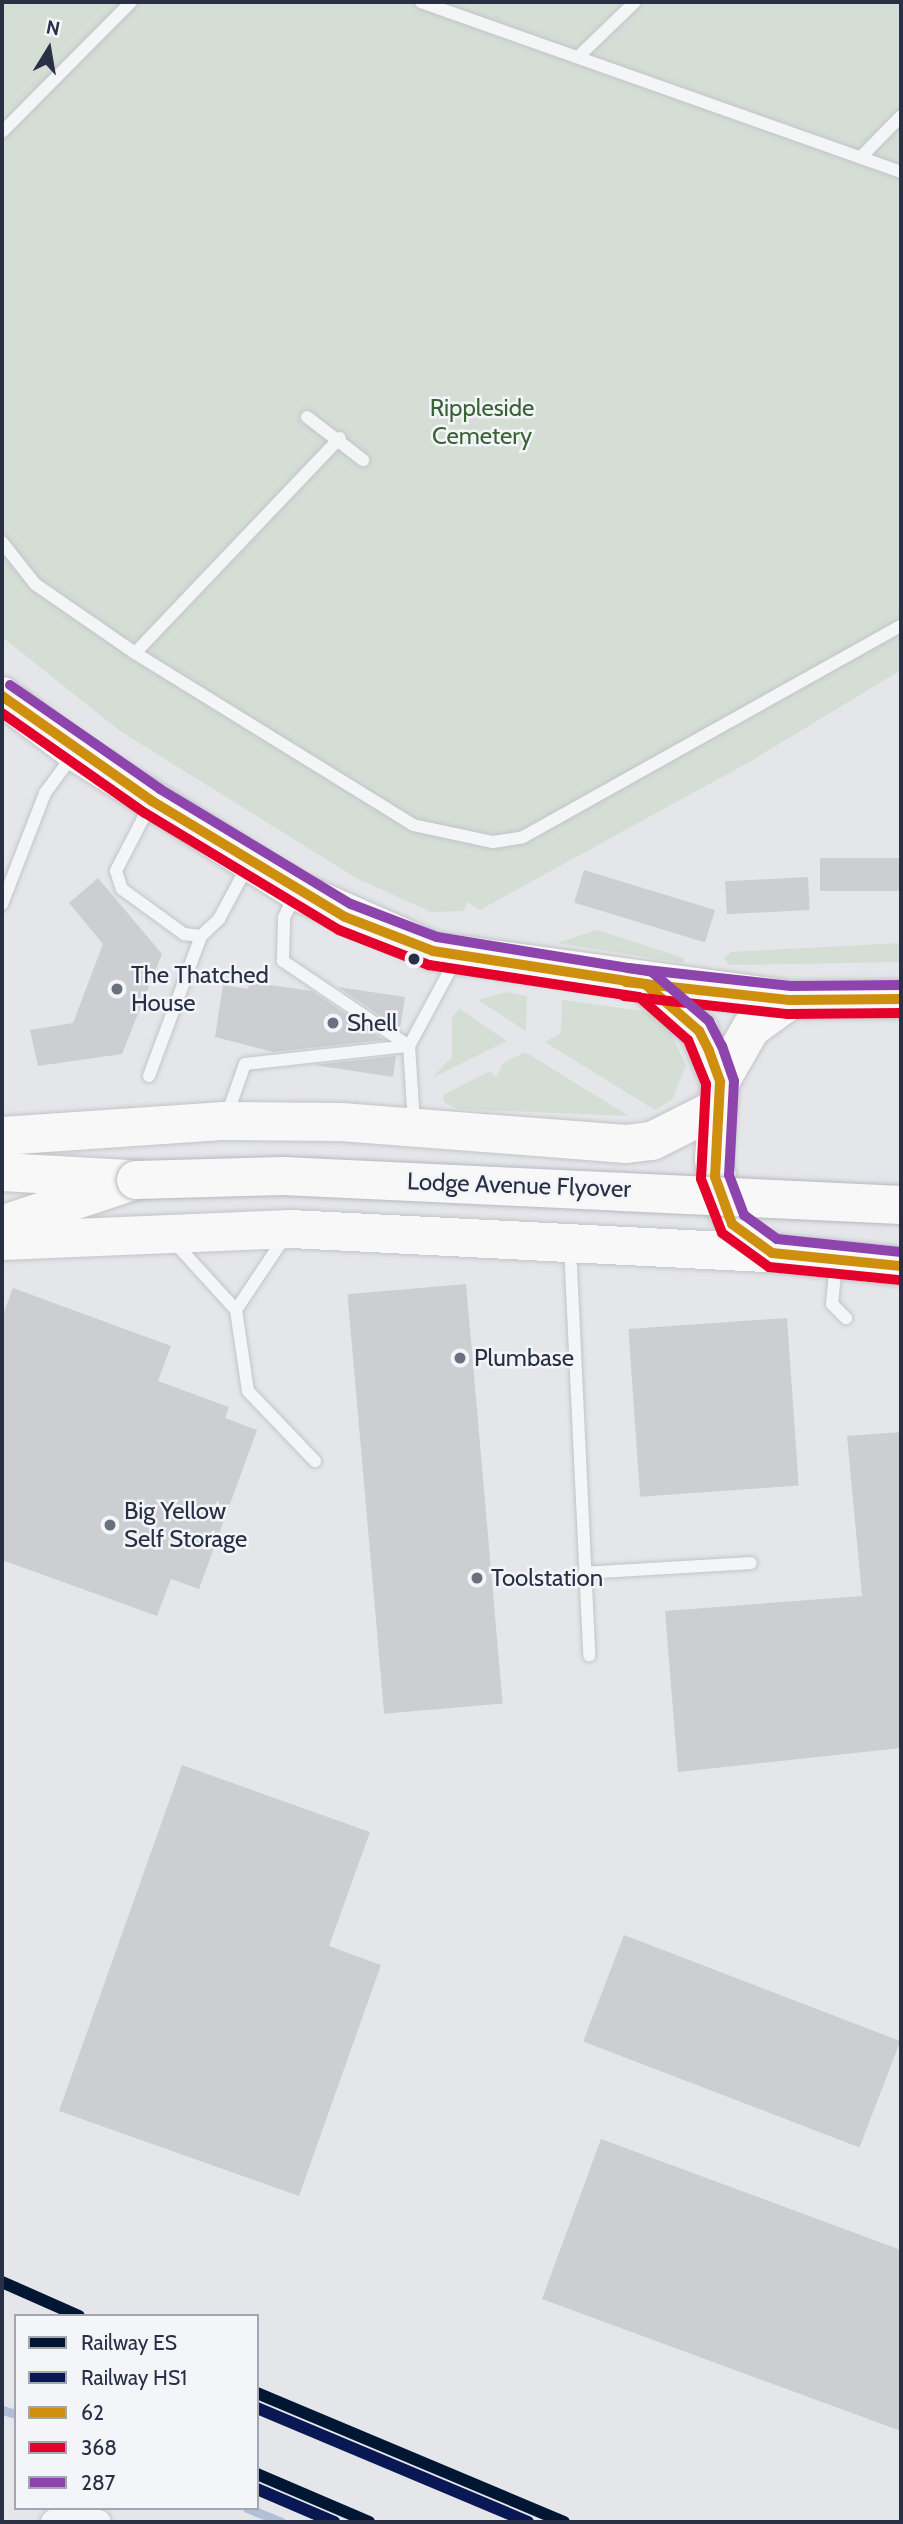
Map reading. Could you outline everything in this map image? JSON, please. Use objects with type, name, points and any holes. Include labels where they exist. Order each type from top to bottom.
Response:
[{"type":"main road","points":[[2,696],[76,752],[297,891],[345,917],[458,956],[645,984],[790,1000],[901,999]]},
{"type":"main road","points":[[645,984],[699,1031],[717,1096],[720,1199],[740,1232],[772,1253]]},
{"type":"main road","points":[[2,1136],[224,1121],[414,1127],[626,1144],[652,1141],[717,1096],[751,1028],[790,1000]]},
{"type":"main road","name":"Lodge Avenue Flyover","points":[[2,1172],[136,1180],[283,1176],[901,1205]]},
{"type":"main road","name":"Lodge Avenue Flyover","points":[[2,1223],[37,1217],[136,1180]]},
{"type":"main road","points":[[2,1241],[160,1232],[290,1229],[772,1253],[901,1266]]},
{"type":"street","points":[[53,2522],[65,2513],[99,2522]]},
{"type":"lane","points":[[2,132],[131,2]]},
{"type":"lane","points":[[421,2],[901,173]]},
{"type":"lane","points":[[578,57],[635,2]]},
{"type":"lane","points":[[861,157],[901,116]]},
{"type":"lane","points":[[307,417],[340,438],[363,460]]},
{"type":"lane","points":[[135,653],[340,438]]},
{"type":"lane","points":[[2,542],[35,584],[135,653],[412,825],[493,842],[523,837],[901,626]]},
{"type":"lane","points":[[2,904],[45,793],[76,752]]},
{"type":"lane","points":[[152,801],[116,871],[122,889],[184,934],[201,936]]},
{"type":"lane","points":[[149,1076],[201,936],[219,919],[250,862]]},
{"type":"lane","points":[[297,891],[284,918],[283,961],[409,1046]]},
{"type":"lane","points":[[414,1127],[409,1046],[458,956]]},
{"type":"lane","points":[[224,1121],[245,1063],[409,1046]]},
{"type":"lane","points":[[236,1310],[290,1229]]},
{"type":"lane","points":[[160,1232],[236,1310],[248,1391],[315,1461]]},
{"type":"lane","points":[[570,1245],[589,1656]]},
{"type":"lane","points":[[836,1260],[832,1304],[846,1318]]},
{"type":"lane","points":[[584,1573],[751,1563]]},
{"type":"green space","name":"Rippleside Cemetery","points":[[2,2],[901,2],[901,670],[751,761],[480,910],[467,902],[464,911],[431,912],[356,878],[120,731],[2,637]]},
{"type":"green space","points":[[597,930],[684,958],[683,963],[557,943]]},
{"type":"green space","points":[[901,943],[901,962],[729,965],[724,958],[731,952]]},
{"type":"green space","points":[[506,992],[527,996],[526,1031],[478,1000]]},
{"type":"green space","points":[[562,1000],[643,1011],[667,1025],[686,1065],[672,1100],[655,1110],[545,1042],[561,1033]]},
{"type":"green space","points":[[460,1009],[507,1041],[432,1078],[452,1057],[452,1017]]},
{"type":"green space","points":[[525,1052],[629,1116],[458,1109],[444,1102],[443,1095],[490,1071],[496,1077],[503,1063]]},
{"type":"building","points":[[820,858],[901,858],[901,891],[820,891]]},
{"type":"building","points":[[584,870],[715,910],[705,943],[574,903]]},
{"type":"building","points":[[808,877],[810,910],[727,914],[725,881]]},
{"type":"building","name":"The Thatched House","points":[[98,878],[162,954],[122,1054],[38,1066],[30,1030],[73,1023],[103,944],[69,903]]},
{"type":"building","points":[[249,982],[312,991],[384,1040],[273,1052],[215,1037],[223,985],[248,989]]},
{"type":"building","points":[[338,987],[405,997],[400,1029]]},
{"type":"building","points":[[396,1056],[393,1077],[314,1065]]},
{"type":"building","points":[[466,1284],[503,1703],[384,1714],[347,1294]]},
{"type":"building","points":[[13,1288],[171,1346],[158,1381],[229,1407],[225,1418],[257,1430],[199,1589],[171,1579],[157,1616],[2,1560],[2,1317]]},
{"type":"building","points":[[787,1318],[799,1486],[640,1497],[628,1329]]},
{"type":"building","points":[[901,1432],[901,1748],[678,1772],[665,1611],[862,1596],[847,1436]]},
{"type":"building","points":[[182,1765],[370,1832],[329,1946],[381,1965],[299,2196],[59,2111]]},
{"type":"building","points":[[624,1935],[900,2041],[859,2148],[583,2041]]},
{"type":"building","points":[[601,2139],[901,2250],[901,2431],[542,2299]]},
{"type":"waterway","points":[[2,2410],[14,2413]]},
{"type":"waterway","points":[[252,2510],[281,2522]]},
{"type":"rail line","name":"ES","points":[[2,2282],[74,2314]]},
{"type":"rail line","name":"ES","points":[[259,2394],[564,2522]]},
{"type":"rail line","name":"HS1","points":[[259,2409],[528,2522]]},
{"type":"rail line","name":"ES","points":[[259,2475],[369,2522]]},
{"type":"rail line","name":"HS1","points":[[259,2490],[334,2522]]},
{"type":"transit line","name":"287","points":[[10,685],[160,789],[351,904],[437,937],[652,972],[709,1021],[722,1046],[734,1081],[729,1175],[744,1215],[777,1239],[901,1252]]},
{"type":"transit line","name":"62","points":[[2,696],[152,801],[345,917],[433,951],[645,984],[699,1031],[709,1051],[720,1082],[715,1177],[732,1224],[772,1253],[901,1266]]},
{"type":"transit line","name":"368","points":[[2,713],[145,813],[339,930],[429,965],[639,997],[688,1040],[706,1084],[701,1179],[722,1233],[769,1267],[900,1280]]},
{"type":"transit line","name":"287","points":[[628,968],[791,986],[901,985]]},
{"type":"transit line","name":"62","points":[[626,982],[790,1000],[901,999]]},
{"type":"transit line","name":"368","points":[[624,996],[788,1014],[901,1013]]},
{"type":"place","name":"The Thatched House","points":[[117,989]]},
{"type":"place","name":"Shell","points":[[333,1023]]},
{"type":"place","name":"Plumbase","points":[[460,1358]]},
{"type":"place","name":"Big Yellow Self Storage","points":[[110,1525]]},
{"type":"place","name":"Toolstation","points":[[477,1578]]}]
